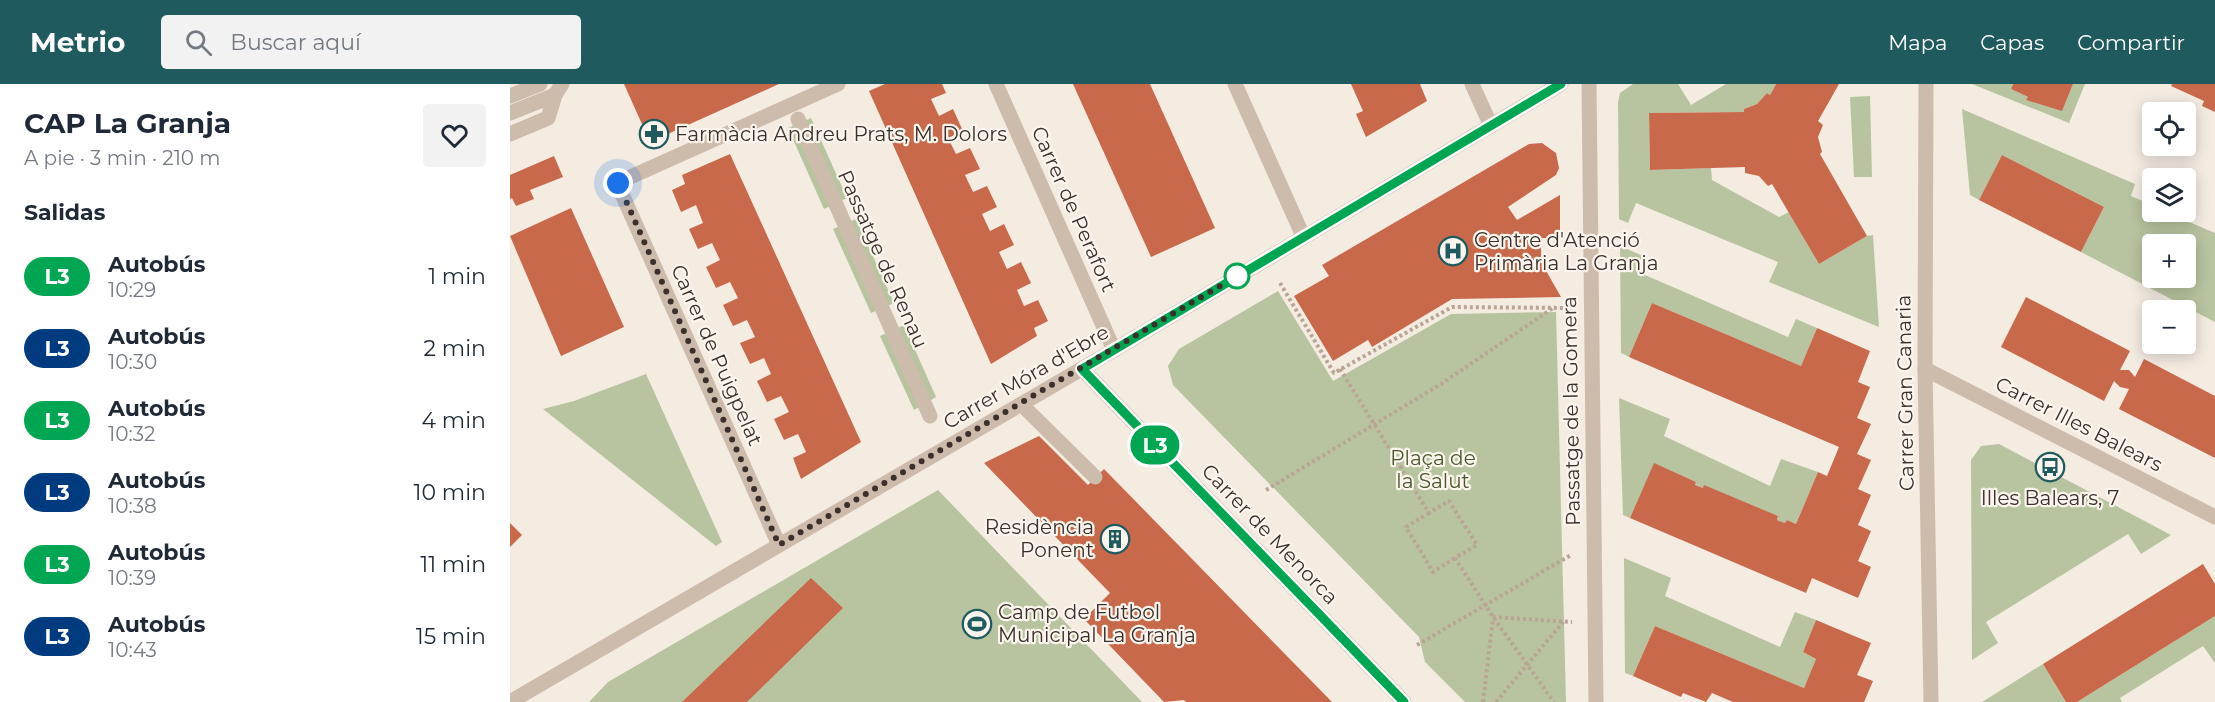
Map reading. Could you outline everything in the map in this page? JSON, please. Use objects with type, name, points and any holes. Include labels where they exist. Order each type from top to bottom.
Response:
[{"type":"street","points":[[510,96],[540,84]]},
{"type":"street","name":"Carrer de Puigpelat","points":[[779,545],[618,183],[838,84]]},
{"type":"street","name":"Carrer de Perafort","points":[[996,84],[1114,350]]},
{"type":"street","points":[[1235,84],[1303,236]]},
{"type":"street","points":[[1473,84],[1491,126]]},
{"type":"street","name":"Carrer Móra d'Ebre","points":[[510,702],[1082,369],[1561,84]]},
{"type":"street","name":"Passatge de la Gomera","points":[[1588,84],[1596,702]]},
{"type":"street","name":"Carrer Gran Canaria","points":[[1926,84],[1925,369],[1931,702]]},
{"type":"street","points":[[510,113],[558,90]]},
{"type":"street","points":[[510,134],[548,118],[558,90]]},
{"type":"street","name":"Passatge de Renau","points":[[798,119],[930,416]]},
{"type":"street","name":"Carrer de Menorca","points":[[1082,369],[1404,702]]},
{"type":"street","name":"Carrer Illes Balears","points":[[1925,369],[2215,516]]},
{"type":"street","points":[[1021,404],[1095,477]]},
{"type":"path","points":[[1280,283],[1334,372],[1452,307],[1570,308]]},
{"type":"path","points":[[1266,490],[1441,384],[1553,308]]},
{"type":"path","points":[[1340,369],[1429,513]]},
{"type":"path","points":[[1449,501],[1477,545],[1455,558],[1433,572],[1406,527],[1449,501]]},
{"type":"path","points":[[1417,645],[1570,555]]},
{"type":"path","points":[[1455,558],[1493,617],[1554,702]]},
{"type":"path","points":[[1493,617],[1572,622]]},
{"type":"path","points":[[1484,702],[1493,617]]},
{"type":"path","points":[[1496,702],[1563,622]]},
{"type":"green space","points":[[1633,84],[1678,84],[1691,105],[1726,84],[1776,84],[1770,95],[1767,93],[1757,104],[1744,109],[1744,112],[1649,113],[1650,170],[1711,168],[1712,180],[1779,217],[1789,212],[1819,264],[1867,236],[1873,235],[1879,327],[1769,282],[1778,262],[1636,203],[1628,223],[1619,219],[1618,102],[1620,93]]},
{"type":"green space","points":[[1972,84],[2013,84],[2011,89],[2028,97],[2027,100],[2062,110],[2073,84],[2085,84],[2069,123]]},
{"type":"green space","points":[[1870,96],[1872,177],[1854,177],[1850,97]]},
{"type":"green space","points":[[1962,109],[2135,184],[2131,196],[2142,201],[2142,222],[2189,222],[2215,233],[2215,322],[2196,312],[2196,300],[2173,300],[2150,288],[2196,288],[2196,234],[2142,234],[2142,284],[2081,252],[2104,207],[2002,155],[1979,200],[1970,195]]},
{"type":"green space","points":[[811,118],[847,198],[824,209],[788,128]]},
{"type":"green space","points":[[856,219],[894,303],[871,313],[833,229]]},
{"type":"green space","points":[[1620,246],[1650,259],[1645,275],[1788,337],[1796,319],[1817,328],[1801,366],[1652,303],[1629,357],[1621,353]]},
{"type":"green space","name":"Plaça de la Salut","points":[[1278,291],[1333,381],[1451,314],[1556,312],[1566,702],[1465,702],[1425,662],[1419,637],[1173,385],[1168,366],[1179,349]]},
{"type":"green space","points":[[904,325],[936,397],[914,410],[880,336]]},
{"type":"green space","points":[[646,374],[722,542],[716,546],[543,409],[574,401]]},
{"type":"green space","points":[[1619,398],[1670,419],[1664,436],[1770,486],[1781,459],[1818,472],[1796,524],[1787,520],[1785,523],[1777,520],[1778,516],[1695,485],[1696,482],[1654,464],[1630,518],[1623,515]]},
{"type":"green space","points":[[1999,444],[2171,535],[2141,554],[2128,534],[1986,622],[1998,643],[1972,660],[1971,460],[1981,446]]},
{"type":"green space","points":[[938,490],[1142,702],[589,702],[608,682]]},
{"type":"green space","points":[[1624,558],[1671,578],[1665,596],[1780,647],[1795,612],[1816,620],[1803,652],[1816,659],[1804,688],[1655,626],[1633,676],[1625,673]]},
{"type":"green space","points":[[2215,616],[2215,663],[2203,646],[2120,698],[2122,702],[2077,702]]},
{"type":"green space","points":[[2043,664],[2066,702],[1982,702]]},
{"type":"building","points":[[624,84],[779,84],[650,142]]},
{"type":"building","points":[[885,84],[942,84],[946,93],[931,99],[939,116],[953,109],[963,131],[948,138],[956,154],[970,148],[980,169],[965,175],[973,192],[987,186],[997,207],[982,214],[990,231],[1004,224],[1014,245],[999,252],[1007,269],[1021,262],[1031,283],[1017,290],[1024,306],[1038,300],[1048,321],[1034,328],[1037,336],[991,364],[869,91]]},
{"type":"building","points":[[1073,84],[1150,84],[1215,228],[1151,257]]},
{"type":"building","points":[[1351,84],[1420,84],[1427,101],[1366,137],[1356,114],[1363,111]]},
{"type":"building","points":[[1776,84],[1839,84],[1818,121],[1823,125],[1818,137],[1822,152],[1820,154],[1867,236],[1819,264],[1772,184],[1768,186],[1759,176],[1745,173],[1745,167],[1650,170],[1649,113],[1744,112],[1744,109],[1757,104],[1767,93],[1770,95]]},
{"type":"building","points":[[2013,84],[2073,84],[2062,111],[2026,100],[2028,97],[2011,89]]},
{"type":"building","points":[[2172,84],[2215,84],[2215,112],[2202,106],[2204,101],[2171,86]]},
{"type":"building","name":"Centre d'Atenció Primària La Granja","points":[[1542,143],[1556,153],[1559,168],[1556,175],[1508,207],[1517,220],[1560,195],[1560,238],[1541,238],[1541,262],[1561,297],[1452,299],[1372,347],[1368,340],[1333,361],[1294,296],[1329,276],[1322,265],[1529,144]]},
{"type":"building","points":[[730,154],[861,442],[801,479],[793,458],[806,452],[798,434],[784,440],[774,419],[789,412],[781,396],[767,402],[757,381],[771,374],[764,358],[750,364],[740,343],[755,337],[747,320],[733,326],[723,305],[738,298],[730,282],[716,288],[706,267],[720,260],[712,243],[698,249],[689,229],[703,223],[696,205],[681,212],[672,190],[685,184],[682,175]]},
{"type":"building","points":[[2002,155],[2104,207],[2081,252],[1979,200]]},
{"type":"building","points":[[554,156],[563,177],[530,190],[534,199],[516,206],[512,198],[510,199],[510,175]]},
{"type":"building","points":[[571,208],[624,327],[561,356],[510,236]]},
{"type":"building","points":[[2026,297],[2130,351],[2120,370],[2129,370],[2135,377],[2144,359],[2215,396],[2215,458],[2119,409],[2129,389],[2120,387],[2114,381],[2104,401],[2001,347]]},
{"type":"building","points":[[1652,303],[1801,366],[1817,328],[1870,351],[1858,382],[1870,387],[1857,418],[1871,424],[1857,454],[1871,460],[1858,489],[1871,495],[1858,525],[1871,531],[1858,561],[1871,567],[1858,598],[1812,578],[1806,593],[1630,518],[1654,463],[1696,482],[1695,485],[1703,488],[1704,485],[1778,516],[1777,520],[1785,523],[1787,520],[1796,524],[1818,472],[1827,476],[1839,447],[1629,357]]},
{"type":"building","name":"Residència Ponent","points":[[1039,436],[1088,485],[1104,469],[1332,702],[1186,702],[1184,700],[1164,702],[1084,619],[1110,593],[984,463]]},
{"type":"building","points":[[510,523],[522,535],[510,547]]},
{"type":"building","points":[[2203,564],[2215,584],[2215,616],[2077,702],[2066,702],[2043,664]]},
{"type":"building","points":[[811,578],[843,608],[747,702],[682,702]]},
{"type":"building","points":[[1816,620],[1871,643],[1857,675],[1873,681],[1864,702],[1733,702],[1712,693],[1706,702],[1683,693],[1681,697],[1633,676],[1655,626],[1804,688],[1816,659],[1803,652]]},
{"type":"bus line","name":"L3","points":[[1404,702],[1082,369],[1561,84]]},
{"type":"place","name":"Farmàcia Andreu Prats, M. Dolors","points":[[654,134]]},
{"type":"place","name":"Centre d'Atenció Primària La Granja","points":[[1453,251]]},
{"type":"place","name":"Illes Balears, 7","points":[[2050,467]]},
{"type":"place","name":"Residència Ponent","points":[[1115,539]]},
{"type":"place","name":"Camp de Futbol Municipal La Granja","points":[[977,624]]},
{"type":"route","points":[[618,183],[779,545],[1237,276]]}]
